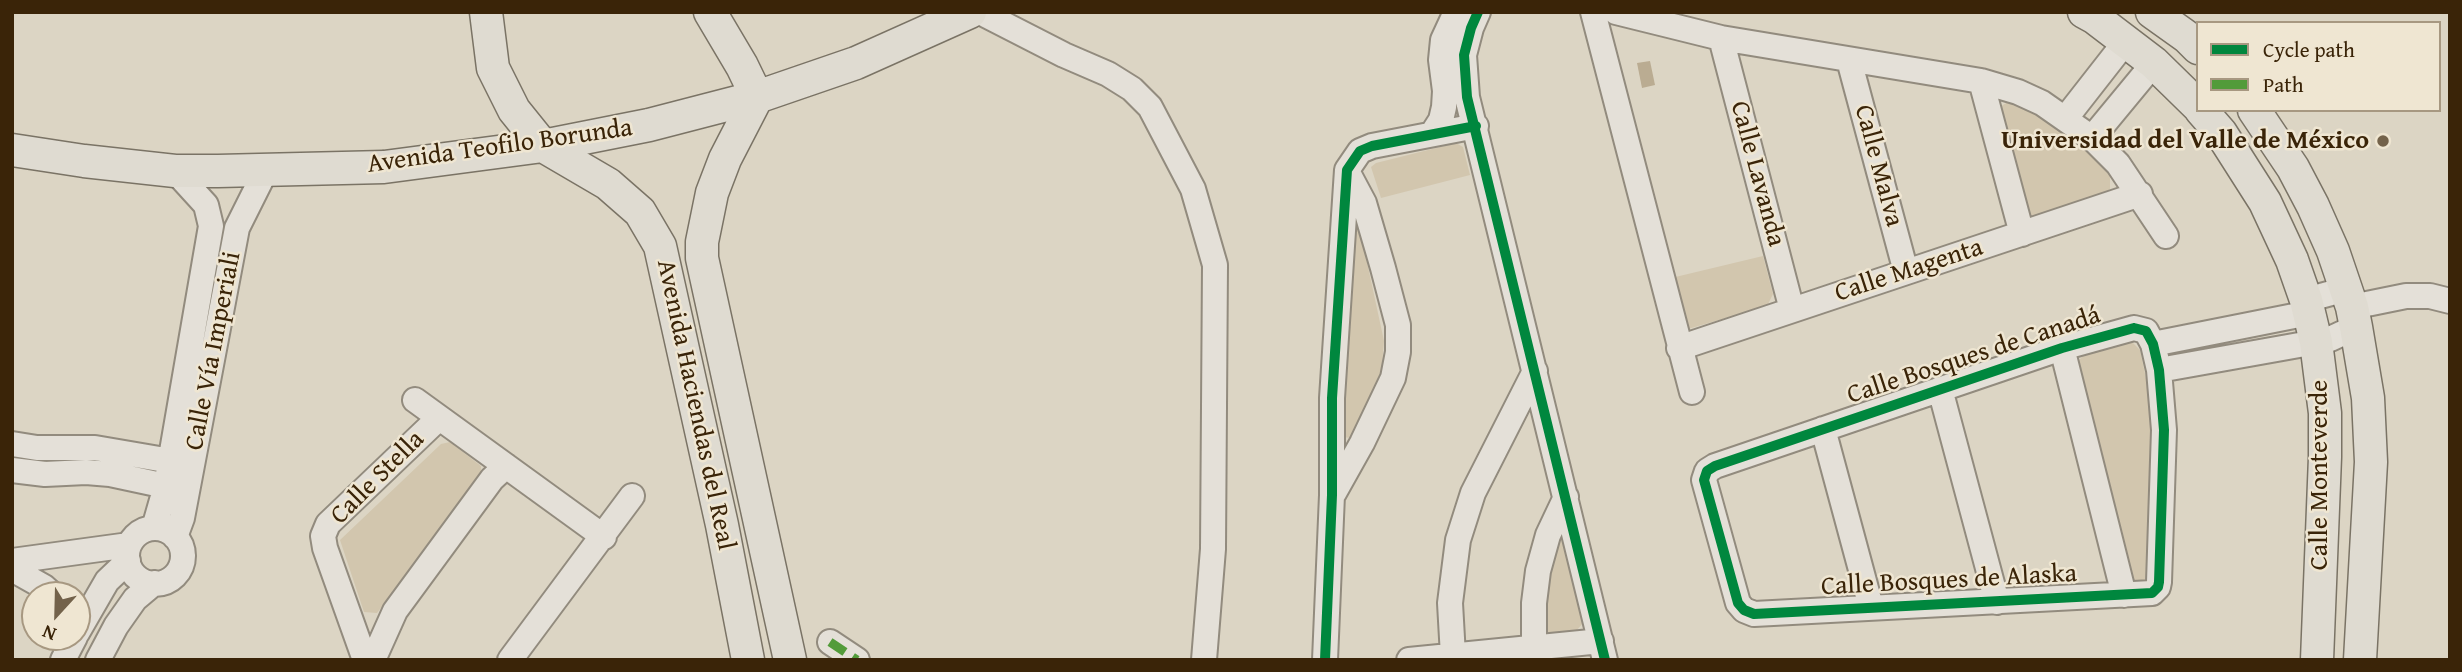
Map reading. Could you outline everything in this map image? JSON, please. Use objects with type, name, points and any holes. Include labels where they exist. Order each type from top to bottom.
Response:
[{"type":"main road","name":"Avenida Haciendas del Real","points":[[486,12],[493,68],[514,110],[543,146],[608,184],[640,212],[660,246],[722,525],[748,660]]},
{"type":"main road","points":[[710,12],[757,97]]},
{"type":"main road","name":"Avenida Teofilo Borunda","points":[[12,150],[175,171],[384,167],[543,146],[649,125],[757,97],[856,63],[970,12]]},
{"type":"main road","points":[[2084,12],[2154,63],[2196,104]]},
{"type":"main road","points":[[2152,12],[2196,46]]},
{"type":"main road","name":"Avenida Haciendas del Real","points":[[757,97],[725,159],[712,193],[702,242],[702,258],[789,660]]},
{"type":"main road","name":"Calle Monteverde","points":[[2204,112],[2221,133],[2265,202],[2292,260],[2311,318],[2325,412],[2317,660]]},
{"type":"main road","name":"Calle Monteverde","points":[[2255,112],[2293,168],[2313,206],[2333,251],[2351,308],[2368,398],[2371,462],[2360,660]]},
{"type":"main road","points":[[722,525],[758,518]]},
{"type":"street","points":[[979,12],[1108,74],[1132,89],[1150,107],[1193,189],[1215,265],[1213,549],[1205,660]]},
{"type":"street","points":[[1432,134],[1441,120],[1444,107],[1441,60],[1443,40],[1456,12]]},
{"type":"street","points":[[1409,660],[1534,647],[1603,651],[1467,97],[1464,55],[1478,12]]},
{"type":"street","points":[[1593,12],[1692,392]]},
{"type":"street","points":[[1616,12],[1721,38],[1981,81],[2018,92],[2042,103],[2092,138],[2119,164],[2166,236]]},
{"type":"street","name":"Calle Lavanda","points":[[1721,38],[1792,310]]},
{"type":"street","points":[[2065,119],[2126,41]]},
{"type":"street","name":"Calle Malva","points":[[1850,60],[1906,272]]},
{"type":"street","points":[[2092,138],[2154,63]]},
{"type":"street","points":[[1981,81],[2022,234]]},
{"type":"street","points":[[1325,660],[1332,495],[1332,398],[1347,170],[1360,151],[1372,146],[1476,126]]},
{"type":"street","name":"Calle Vía Imperiali","points":[[165,532],[182,518],[237,228],[265,170]]},
{"type":"street","points":[[1332,495],[1382,402],[1393,378],[1398,352],[1398,325],[1383,268],[1364,203],[1347,170]]},
{"type":"street","name":"Calle Vía Imperiali","points":[[98,660],[116,626],[135,599],[154,583],[172,578],[178,571],[183,554],[165,532],[166,486],[211,226],[206,205],[175,171]]},
{"type":"street","name":"Calle Magenta","points":[[1679,348],[2140,194]]},
{"type":"street","points":[[211,226],[237,228]]},
{"type":"street","points":[[2351,308],[2344,334],[2311,318],[2159,370],[2153,344],[2311,318],[2351,308],[2406,296],[2430,296],[2450,301]]},
{"type":"street","name":"Calle Bosques de Canadá","points":[[1744,610],[1738,603],[1704,480],[1707,471],[1715,466],[2062,348],[2134,328],[2146,331],[2153,344]]},
{"type":"street","points":[[2062,348],[2124,595]]},
{"type":"street","name":"Calle Bosques de Alaska","points":[[1744,610],[1754,614],[2146,594],[2155,590],[2159,582],[2164,430],[2159,370]]},
{"type":"street","points":[[1453,656],[1450,603],[1458,540],[1473,493],[1535,371]]},
{"type":"street","points":[[1940,389],[1997,602]]},
{"type":"street","name":"Calle Stella","points":[[415,400],[604,537]]},
{"type":"street","name":"Calle Stella","points":[[365,660],[323,536],[328,524],[439,418]]},
{"type":"street","name":"Calle Bosques de Canadá","points":[[1823,429],[1871,607]]},
{"type":"street","points":[[12,444],[37,448],[84,447],[171,461]]},
{"type":"street","points":[[373,660],[395,611],[492,478],[506,466]]},
{"type":"street","points":[[12,470],[45,474],[99,473],[166,486]]},
{"type":"street","points":[[510,660],[632,496]]},
{"type":"street","points":[[1534,647],[1534,603],[1538,571],[1548,535],[1566,497]]},
{"type":"street","points":[[91,608],[139,533],[165,532]]},
{"type":"street","points":[[12,561],[128,553]]},
{"type":"street","points":[[128,553],[137,577],[154,583]]},
{"type":"street","points":[[12,569],[33,581]]},
{"type":"street","points":[[830,642],[857,660]]},
{"type":"shaded area","points":[[1650,61],[1655,85],[1642,88],[1637,63]]},
{"type":"shaded area","points":[[2015,102],[2028,107],[2076,138],[2110,174],[2110,189],[2105,195],[2034,218],[2026,216],[2000,107]]},
{"type":"shaded area","points":[[1456,143],[1463,147],[1470,175],[1381,198],[1371,167],[1376,163]]},
{"type":"shaded area","points":[[1350,216],[1357,216],[1384,341],[1381,377],[1351,438],[1342,437]]},
{"type":"shaded area","points":[[1763,256],[1773,294],[1767,306],[1688,329],[1667,279]]},
{"type":"shaded area","points":[[2125,341],[2133,343],[2140,350],[2151,402],[2146,582],[2137,585],[2128,577],[2078,361],[2085,354]]},
{"type":"shaded area","points":[[450,442],[481,466],[481,478],[377,613],[364,612],[340,540],[441,444]]},
{"type":"shaded area","points":[[1562,535],[1584,622],[1576,631],[1549,634],[1541,627],[1554,538]]},
{"type":"marked path","points":[[830,642],[857,660]]},
{"type":"cycle path","points":[[1478,12],[1464,55],[1467,97],[1605,660]]},
{"type":"cycle path","points":[[1325,660],[1332,495],[1332,398],[1347,170],[1360,151],[1372,146],[1476,126]]},
{"type":"cycle path","points":[[2134,328],[2146,331],[2153,344],[2159,370],[2164,430],[2159,582],[2152,593],[1754,614],[1744,610],[1738,603],[1704,480],[1707,471],[1715,466],[2062,348],[2134,328]]},
{"type":"place","name":"Universidad del Valle de México","points":[[2383,141]]}]
